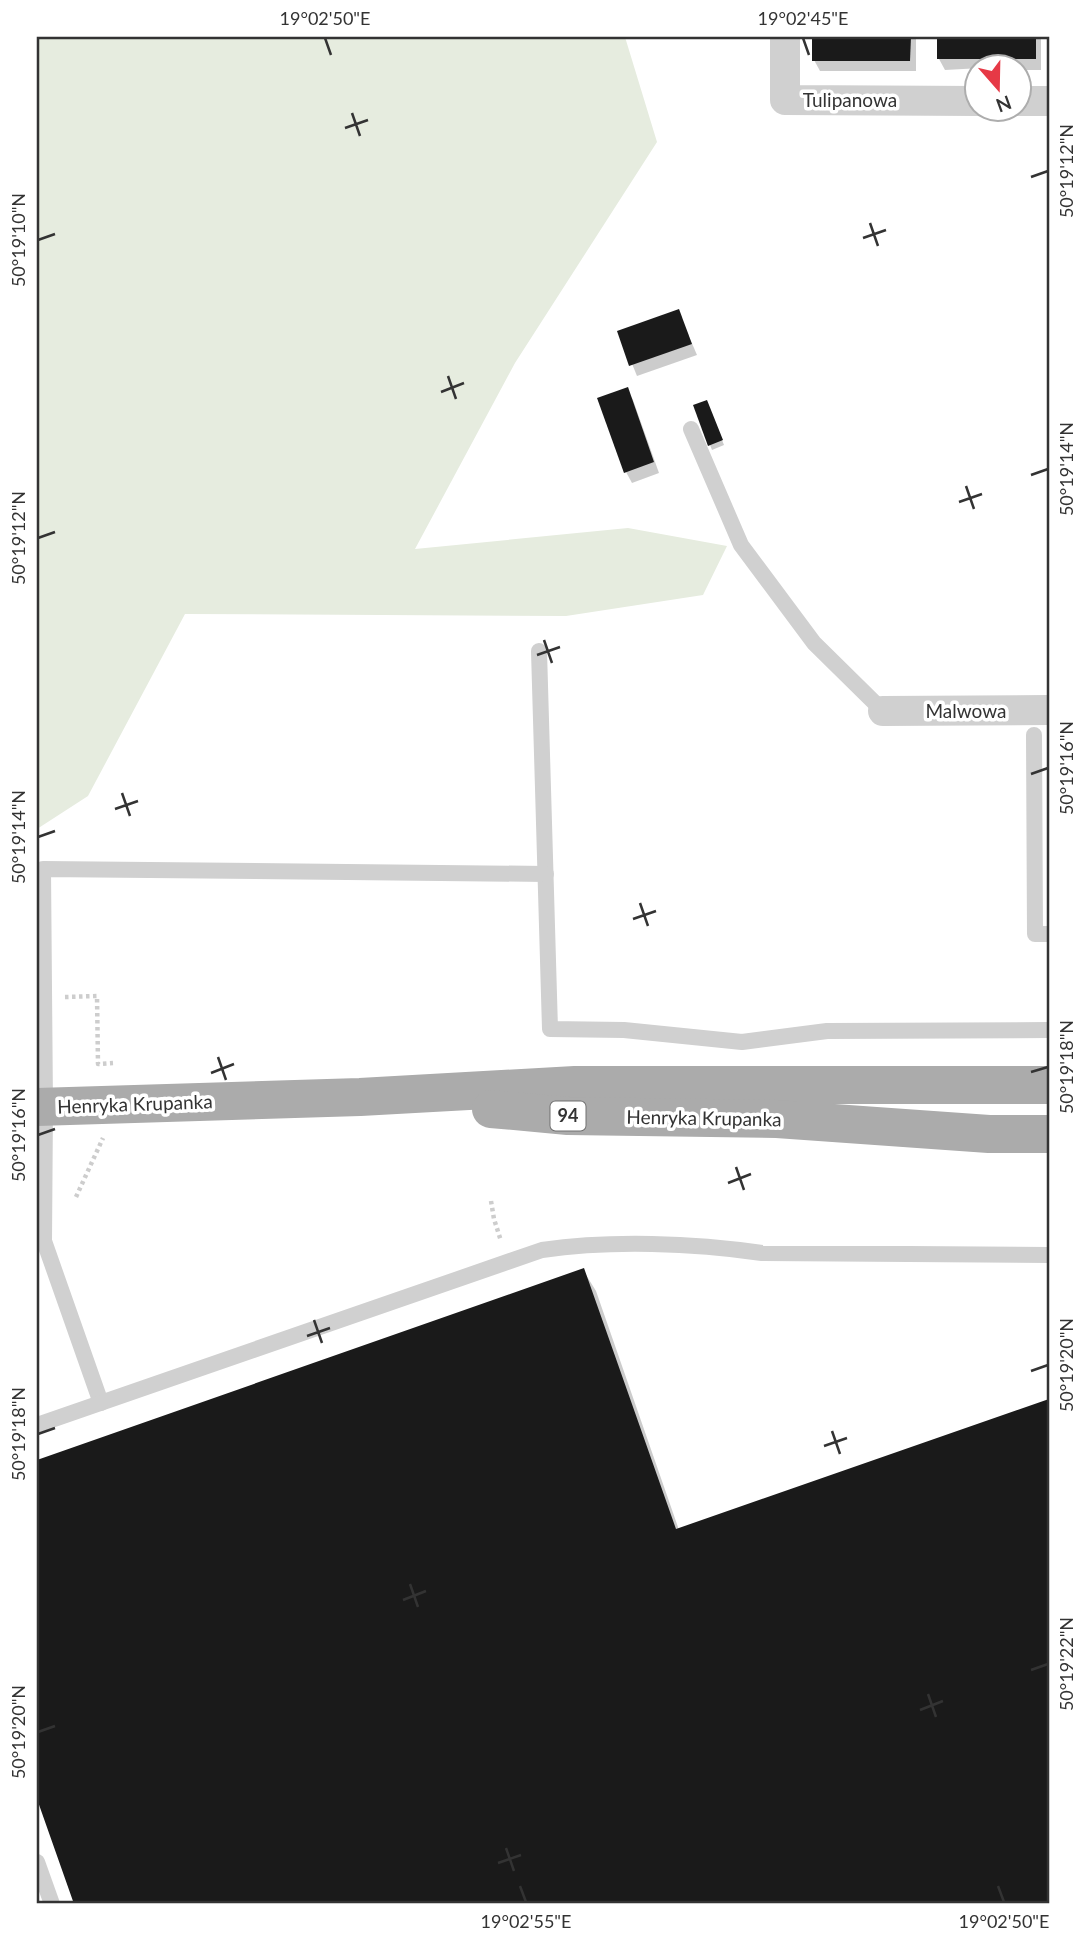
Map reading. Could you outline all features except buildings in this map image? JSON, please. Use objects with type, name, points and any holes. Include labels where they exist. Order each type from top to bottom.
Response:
[{"type":"main road","name":"Henryka Krupanka","points":[[41,1107],[360,1097],[575,1085],[1049,1085]]},
{"type":"main road","name":"Henryka Krupanka","points":[[360,1097],[568,1115],[777,1119],[989,1134],[1049,1134]]},
{"type":"street","name":"Tulipanowa","points":[[785,37],[785,100],[964,101]]},
{"type":"street","name":"Malwowa","points":[[883,711],[1049,710]]},
{"type":"lane","points":[[691,429],[741,545],[814,643],[883,711]]},
{"type":"lane","points":[[539,651],[550,1029],[624,1030],[742,1042],[827,1031],[1049,1030]]},
{"type":"lane","points":[[1034,735],[1035,934],[1049,934]]},
{"type":"lane","points":[[102,1403],[44,1241],[41,1107],[43,869],[546,874]]},
{"type":"lane","points":[[37,1425],[542,1250],[577,1245],[716,1247],[762,1253],[1049,1255]]},
{"type":"lane","points":[[37,1862],[52,1904]]},
{"type":"path","points":[[44,997],[97,996],[99,1064],[113,1063]]},
{"type":"path","points":[[76,1197],[106,1131]]},
{"type":"path","points":[[491,1201],[494,1219],[509,1262]]},
{"type":"shaded area","points":[[37,37],[625,37],[657,142],[515,363],[415,549],[628,528],[727,546],[703,595],[566,616],[185,614],[88,796],[37,829]]}]
